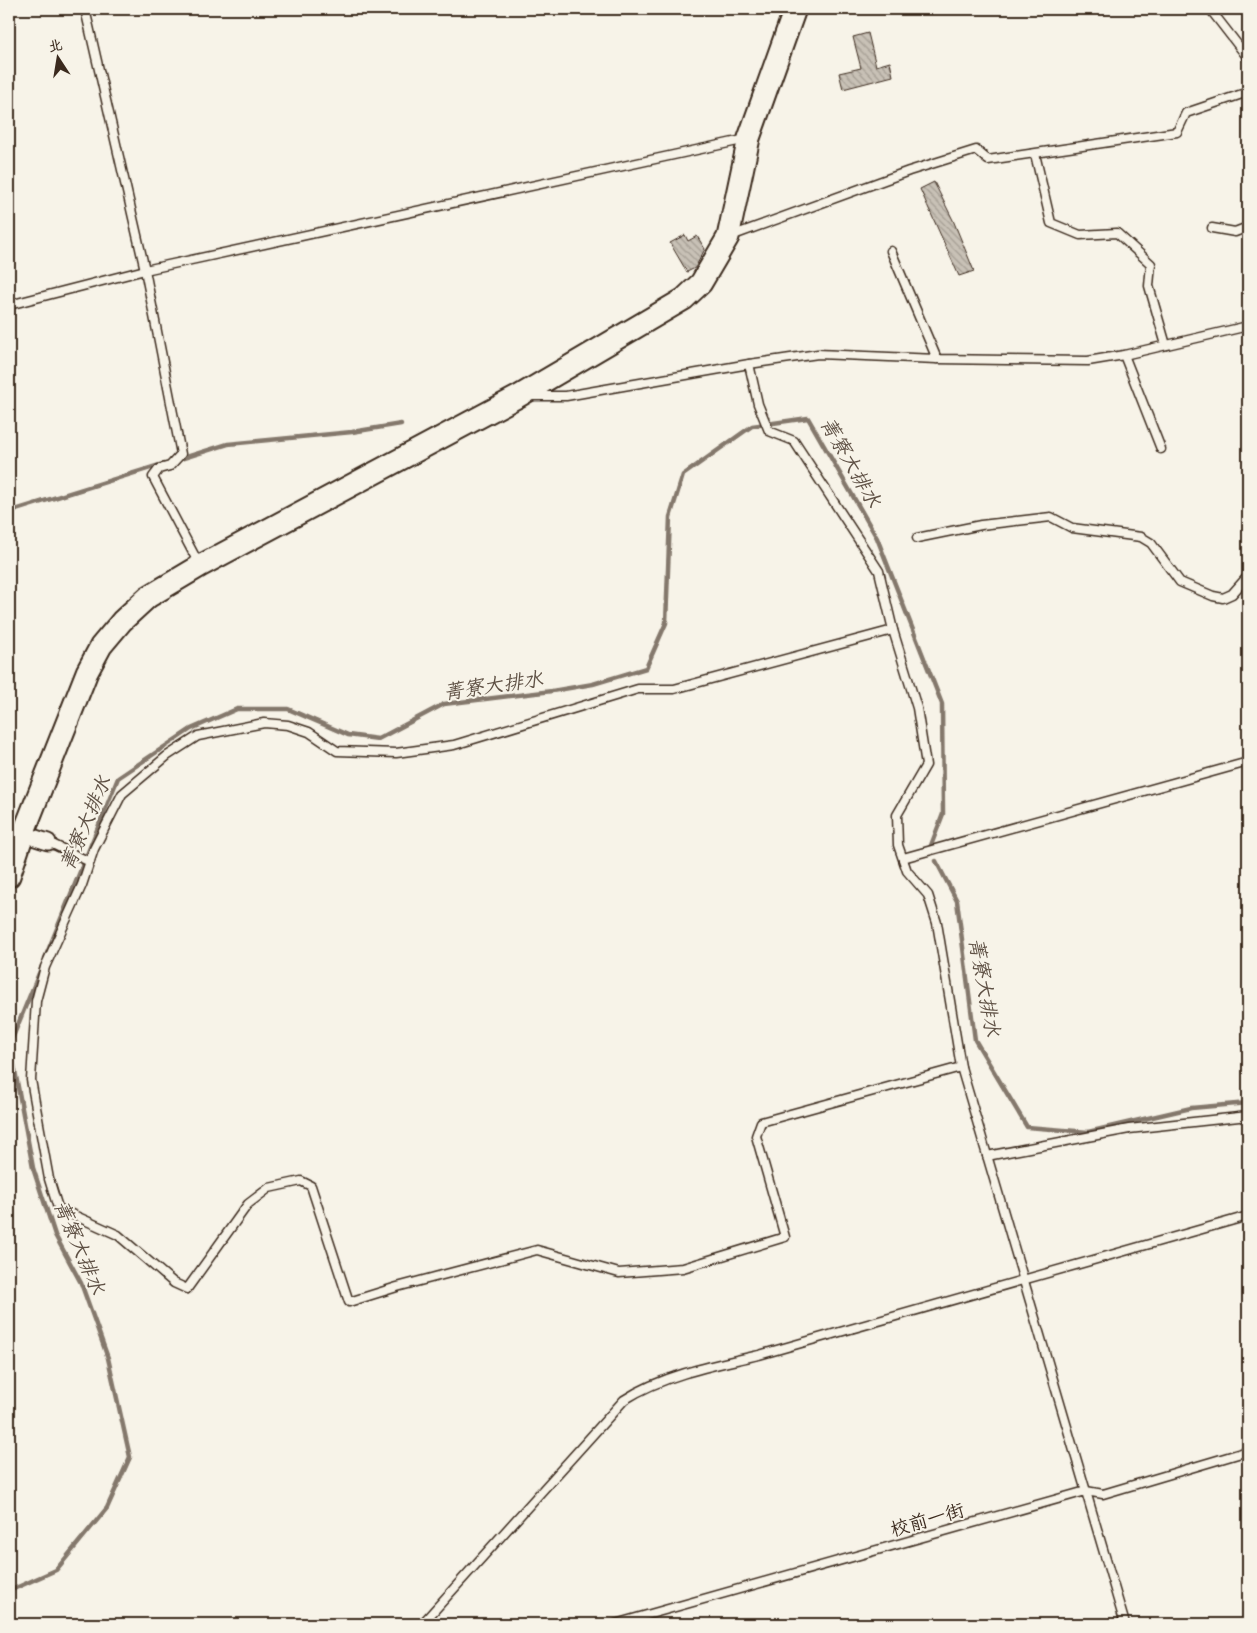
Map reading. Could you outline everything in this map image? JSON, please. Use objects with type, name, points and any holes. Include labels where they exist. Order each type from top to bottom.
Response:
[{"type":"street","points":[[9,876],[16,834],[87,672],[101,646],[122,621],[148,598],[200,566],[519,396],[684,300],[701,283],[728,237],[749,138],[795,9]]},
{"type":"street","points":[[16,834],[48,842]]},
{"type":"lane","points":[[85,9],[146,270],[181,454],[170,466],[159,469],[153,477],[200,566]]},
{"type":"lane","points":[[1210,9],[1248,58]]},
{"type":"lane","points":[[728,237],[976,150],[988,160],[1177,132],[1186,113],[1248,92]]},
{"type":"lane","points":[[9,305],[146,270],[749,138]]},
{"type":"lane","points":[[1034,154],[1051,223],[1080,235],[1117,233],[1150,264],[1149,286],[1166,345]]},
{"type":"lane","points":[[1212,228],[1235,232],[1248,227]]},
{"type":"lane","points":[[891,251],[937,359]]},
{"type":"lane","points":[[519,396],[566,396],[748,364],[818,354],[937,359],[1088,361],[1124,355],[1248,326]]},
{"type":"lane","points":[[1124,355],[1161,449]]},
{"type":"lane","points":[[748,364],[758,404],[769,431],[794,441],[879,571],[893,630],[917,708],[926,765],[897,815],[898,845],[907,871],[928,895],[937,923],[961,1067],[1124,1624]]},
{"type":"lane","points":[[917,538],[981,525],[1051,517],[1072,528],[1140,537],[1152,543],[1180,582],[1213,596],[1223,598],[1232,594],[1248,576]]},
{"type":"lane","points":[[893,630],[674,689],[638,689],[454,744],[396,753],[337,751],[309,732],[288,725],[264,723],[198,736],[167,756],[122,794],[88,861],[82,885],[45,967],[36,1001],[31,1080],[49,1179],[58,1208],[118,1235],[174,1283],[187,1289],[248,1204],[269,1188],[302,1181],[311,1186],[349,1302],[397,1287],[537,1250],[619,1273],[683,1268],[785,1237],[756,1136],[761,1122],[961,1067]]},
{"type":"lane","points":[[903,858],[1248,762]]},
{"type":"lane","points":[[48,842],[88,861]]},
{"type":"lane","points":[[987,1156],[1129,1130],[1248,1116]]},
{"type":"lane","points":[[422,1624],[624,1400],[640,1390],[716,1364],[759,1355],[1023,1278],[1248,1216]]},
{"type":"lane","name":"校前一街","points":[[615,1624],[1086,1490],[1103,1494],[1248,1451]]},
{"type":"building","points":[[868,33],[876,66],[890,62],[893,76],[843,89],[839,73],[861,68],[853,37]]},
{"type":"building","points":[[934,182],[953,220],[974,271],[959,276],[920,189]]},
{"type":"building","points":[[685,235],[688,241],[697,236],[705,249],[695,268],[687,272],[670,243]]},
{"type":"waterway","name":"菁寮大排水","points":[[45,958],[118,778],[191,729],[237,709],[288,709],[348,735],[378,739],[444,704],[593,684],[646,668],[666,623],[670,517],[683,475],[752,426],[808,418],[877,538],[942,704],[943,814],[930,848]]},
{"type":"waterway","points":[[177,460],[228,444],[352,432],[401,424]]},
{"type":"waterway","points":[[9,512],[163,464]]},
{"type":"waterway","name":"菁寮大排水","points":[[936,861],[957,901],[975,1040],[1027,1127],[1088,1132],[1191,1108],[1248,1103]]},
{"type":"waterway","name":"菁寮大排水","points":[[9,1591],[56,1570],[107,1508],[130,1457],[108,1358],[81,1283],[55,1235],[33,1168],[10,1044],[42,966]]}]
